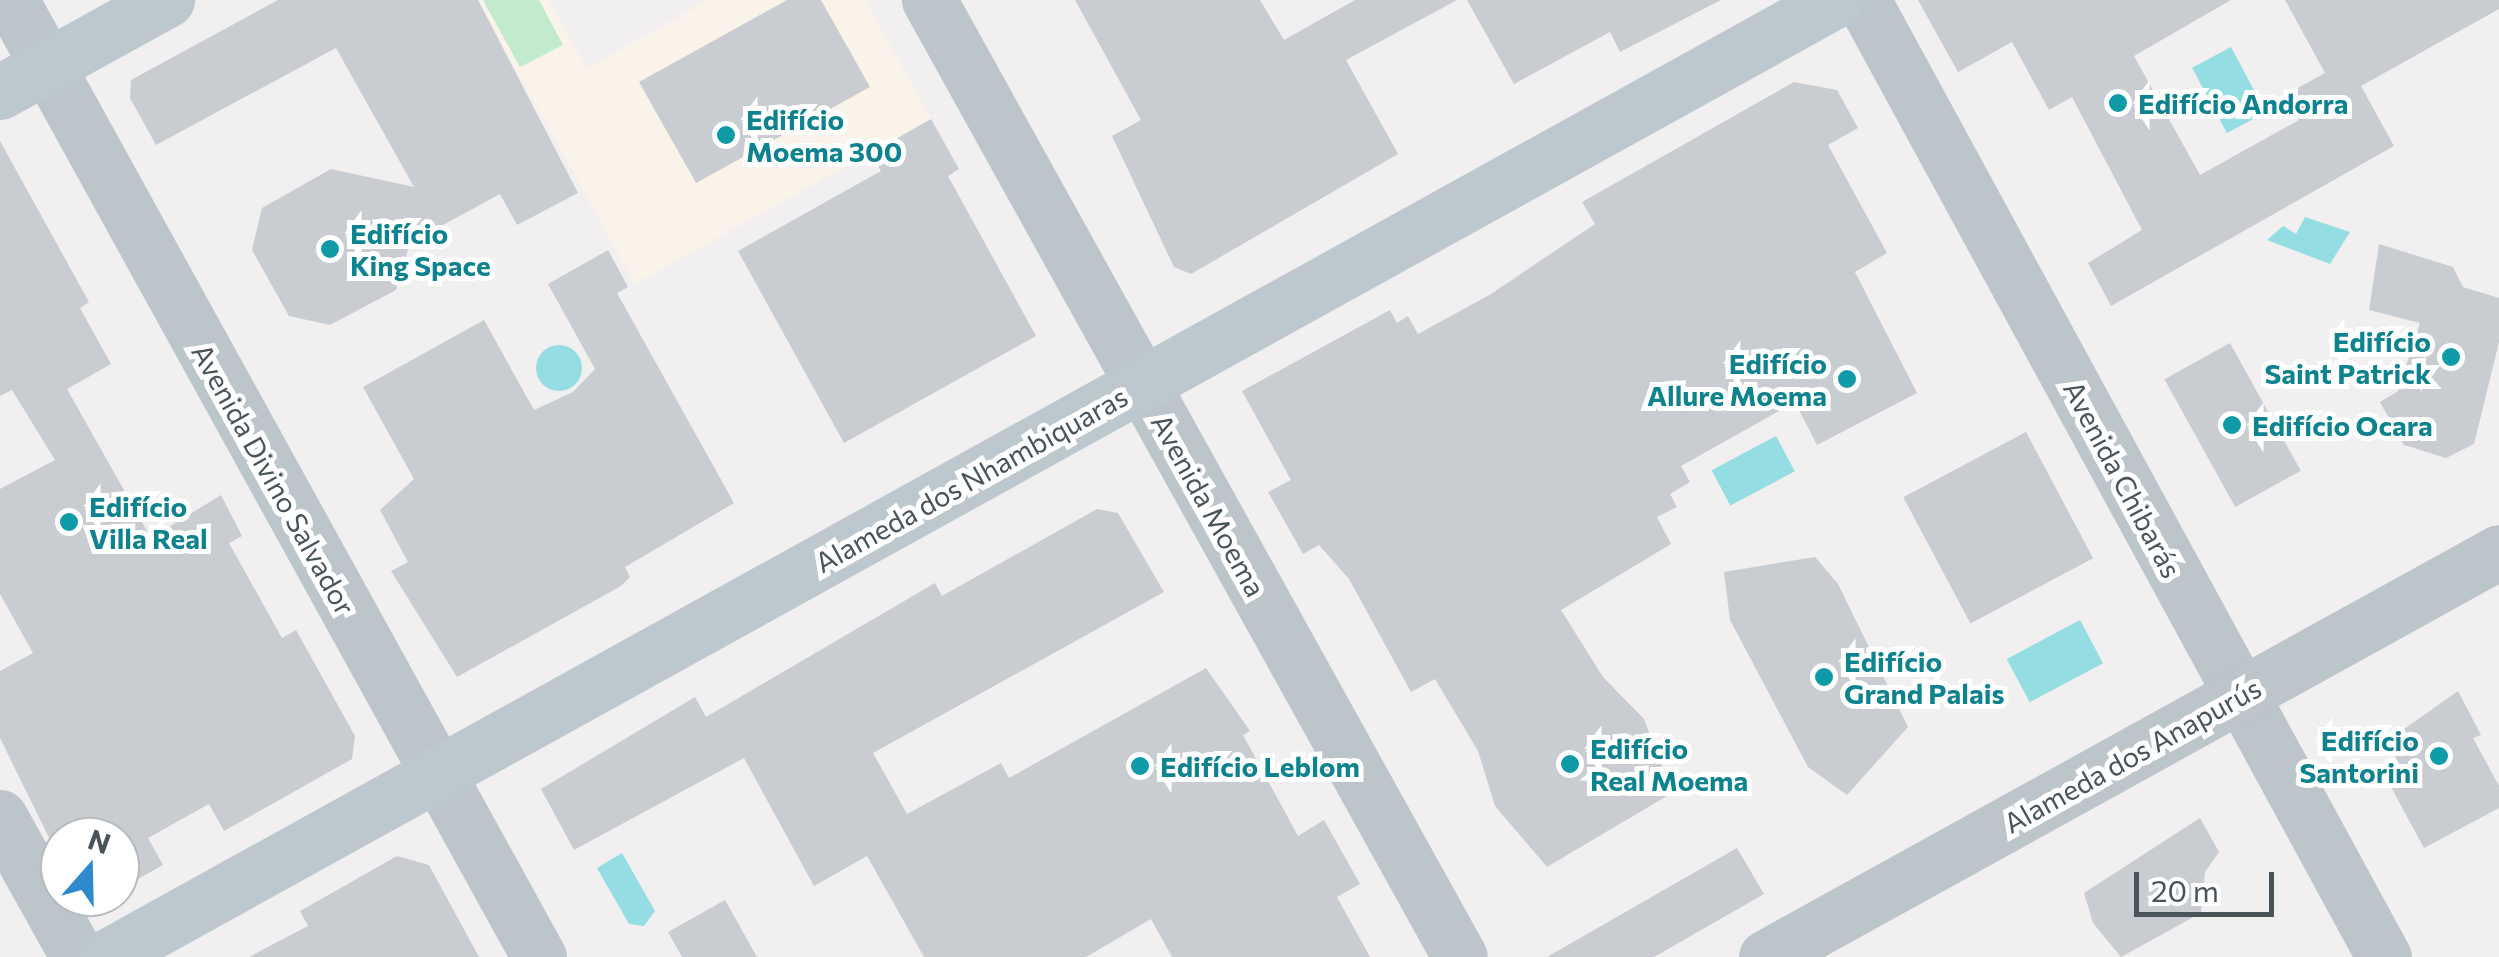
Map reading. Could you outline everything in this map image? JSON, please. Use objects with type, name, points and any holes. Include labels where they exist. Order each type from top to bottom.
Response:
[{"type":"street","name":"Avenida Divino Salvador","points":[[10,0],[23,79],[437,773],[538,957]]},
{"type":"street","points":[[23,79],[167,0]]},
{"type":"street","name":"Avenida Moema","points":[[930,0],[1460,957]]},
{"type":"street","name":"Alameda dos Nhambiquaras","points":[[106,957],[1836,0]]},
{"type":"street","name":"Avenida Chibarás","points":[[1863,0],[2384,957]]},
{"type":"street","name":"Alameda dos Anapurús","points":[[1766,957],[2499,552]]},
{"type":"street","points":[[0,817],[78,957]]},
{"type":"shaded area","points":[[478,0],[548,0],[587,68],[709,0],[865,0],[931,119],[635,284]]},
{"type":"green space","points":[[483,0],[539,0],[563,45],[520,67]]},
{"type":"water","points":[[2231,47],[2266,112],[2227,133],[2192,68]]},
{"type":"water","points":[[2305,217],[2350,232],[2330,264],[2267,240],[2283,226],[2296,234]]},
{"type":"water","points":[[559,345],[575,352],[582,368],[575,384],[559,391],[543,384],[536,368],[543,352]]},
{"type":"water","points":[[1776,436],[1795,471],[1730,506],[1712,470]]},
{"type":"water","points":[[2080,620],[2103,663],[2030,702],[2007,659]]},
{"type":"water","points":[[622,853],[655,911],[644,926],[629,924],[597,868]]},
{"type":"building","points":[[278,0],[478,0],[578,193],[517,225],[500,194],[410,243],[396,290],[330,325],[289,316],[252,250],[262,208],[331,169],[414,187],[336,48],[156,145],[130,98],[131,80]]},
{"type":"building","name":"Edifício Moema 300","points":[[787,0],[821,0],[870,87],[696,183],[639,82]]},
{"type":"building","points":[[1075,0],[1260,0],[1284,40],[1355,0],[1457,0],[1346,60],[1398,154],[1191,274],[1174,267],[1112,136],[1141,120]]},
{"type":"building","points":[[1467,0],[1721,0],[1620,52],[1610,32],[1514,84]]},
{"type":"building","points":[[1918,0],[2231,0],[2134,56],[2200,175],[2299,120],[2285,95],[2325,73],[2285,0],[2499,0],[2499,9],[2361,86],[2394,146],[2111,306],[2088,263],[2142,230],[2072,97],[2049,110],[2012,42],[1958,72]]},
{"type":"building","points":[[1794,82],[1837,90],[1858,128],[1828,145],[1887,253],[1855,272],[1917,393],[1817,445],[1795,402],[1681,466],[1690,482],[1670,494],[1677,507],[1657,517],[1671,544],[1561,610],[1603,677],[1644,719],[1672,793],[1547,867],[1495,806],[1478,751],[1435,679],[1411,692],[1349,579],[1319,545],[1303,554],[1268,492],[1291,480],[1242,391],[1390,310],[1397,323],[1408,316],[1418,334],[1491,294],[1595,224],[1582,202]]},
{"type":"building","points":[[931,119],[959,169],[948,176],[1036,336],[844,443],[738,251],[881,171],[871,153]]},
{"type":"building","points":[[0,141],[89,302],[80,308],[111,364],[67,389],[151,538],[221,495],[242,536],[229,543],[282,638],[296,630],[355,736],[352,759],[224,831],[209,804],[148,838],[163,865],[140,878],[140,817],[40,819],[0,738],[0,671],[33,653],[0,594],[0,489],[55,460],[12,390],[0,396]]},
{"type":"building","name":"Edifício Saint Patrick","points":[[2379,244],[2453,267],[2463,287],[2499,298],[2499,342],[2474,444],[2446,458],[2404,445],[2380,402],[2398,391],[2420,323],[2369,310]]},
{"type":"building","points":[[608,250],[628,287],[617,293],[734,503],[625,567],[630,577],[621,586],[457,677],[391,571],[408,562],[380,510],[414,479],[363,387],[484,320],[534,410],[573,392],[595,369],[548,284]]},
{"type":"building","name":"Edifício Ocara","points":[[2230,343],[2301,471],[2235,507],[2164,379]]},
{"type":"building","points":[[2026,432],[2093,558],[1970,624],[1903,497]]},
{"type":"building","points":[[1097,509],[1118,513],[1164,592],[873,753],[907,814],[1001,763],[1009,778],[1206,668],[1250,731],[1243,735],[1298,836],[1324,820],[1360,884],[1337,897],[1370,957],[1172,957],[1151,919],[1086,957],[924,957],[867,856],[814,886],[744,758],[574,850],[541,789],[695,697],[706,717],[935,583],[942,596]]},
{"type":"building","name":"Edifício Grand Palais","points":[[1815,557],[1838,584],[1908,727],[1847,795],[1808,767],[1730,620],[1724,572]]},
{"type":"building","name":"Edifício Santorini","points":[[2458,691],[2481,735],[2473,738],[2499,786],[2499,808],[2424,848],[2392,789],[2403,771],[2387,741]]},
{"type":"building","points":[[2200,818],[2219,852],[2205,872],[2201,913],[2121,957],[2093,923],[2084,893]]},
{"type":"building","points":[[1737,848],[1764,894],[1654,957],[1547,957]]},
{"type":"building","points":[[397,856],[429,865],[479,957],[249,957],[308,926],[300,911]]},
{"type":"building","points":[[725,900],[757,957],[682,957],[668,932]]},
{"type":"place","name":"Edifício Andorra","points":[[2118,103]]},
{"type":"place","name":"Edifício Moema 300","points":[[726,135]]},
{"type":"place","name":"Edifício King Space","points":[[330,249]]},
{"type":"place","name":"Edifício Saint Patrick","points":[[2451,357]]},
{"type":"place","name":"Edifício Allure Moema","points":[[1847,379]]},
{"type":"place","name":"Edifício Ocara","points":[[2232,425]]},
{"type":"place","name":"Edifício Villa Real","points":[[69,522]]},
{"type":"place","name":"Edifício Grand Palais","points":[[1824,677]]},
{"type":"place","name":"Edifício Santorini","points":[[2439,756]]},
{"type":"place","name":"Edifício Real Moema","points":[[1570,764]]},
{"type":"place","name":"Edifício Leblom","points":[[1140,766]]}]
